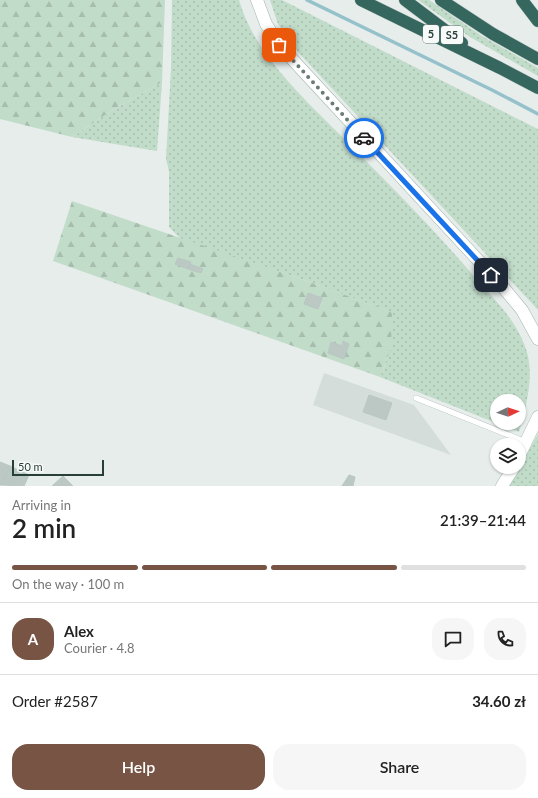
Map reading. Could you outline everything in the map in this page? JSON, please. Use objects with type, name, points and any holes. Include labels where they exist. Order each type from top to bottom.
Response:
[{"type":"highway","name":"5","points":[[361,0],[500,68]]},
{"type":"highway","name":"S5","points":[[405,0],[474,52],[538,88]]},
{"type":"highway","name":"S5","points":[[441,0],[493,34],[538,59]]},
{"type":"highway","points":[[522,0],[538,21]]},
{"type":"street","points":[[257,0],[266,24],[279,45],[502,286],[522,310],[538,339]]},
{"type":"street","points":[[526,442],[538,417]]},
{"type":"street","points":[[502,486],[510,474]]},
{"type":"lane","points":[[416,398],[516,438]]},
{"type":"shaded area","points":[[324,373],[414,405],[451,455],[313,405]]},
{"type":"green space","points":[[0,0],[165,0],[162,82],[111,111],[72,137],[0,119]]},
{"type":"green space","points":[[172,0],[239,0],[247,22],[259,43],[272,63],[288,82],[430,227],[510,318],[522,338],[529,359],[530,380],[526,402],[526,394],[490,394],[490,421],[380,377],[391,348],[391,312],[301,279],[182,240],[169,227],[169,171],[166,159],[171,69]]},
{"type":"green space","points":[[270,0],[282,0],[538,129],[538,310],[298,52],[278,24]]},
{"type":"green space","points":[[418,0],[429,0],[482,36],[538,68],[538,76],[470,37]]},
{"type":"green space","points":[[162,82],[157,151],[72,137],[111,111]]},
{"type":"green space","points":[[72,201],[301,279],[392,312],[391,348],[380,377],[53,261]]},
{"type":"green space","points":[[538,434],[538,486],[509,486],[516,474],[526,474],[526,456]]},
{"type":"building","points":[[178,258],[191,262],[188,269],[175,264]]},
{"type":"building","points":[[190,264],[203,269],[201,273],[188,269]]},
{"type":"building","points":[[308,293],[322,298],[318,309],[304,304]]},
{"type":"building","points":[[343,341],[349,344],[344,359],[328,353],[331,342],[342,346]]},
{"type":"building","points":[[369,395],[392,403],[386,420],[363,412]]},
{"type":"building","points":[[0,462],[10,466],[1,485],[0,485]]},
{"type":"building","points":[[10,466],[29,475],[24,486],[1,485]]},
{"type":"building","points":[[349,475],[355,477],[353,486],[342,486]]},
{"type":"building","points":[[63,476],[73,486],[52,486]]},
{"type":"waterway","points":[[307,0],[538,114]]},
{"type":"way so far","points":[[279,45],[364,138]]},
{"type":"route","points":[[364,138],[491,275]]}]
